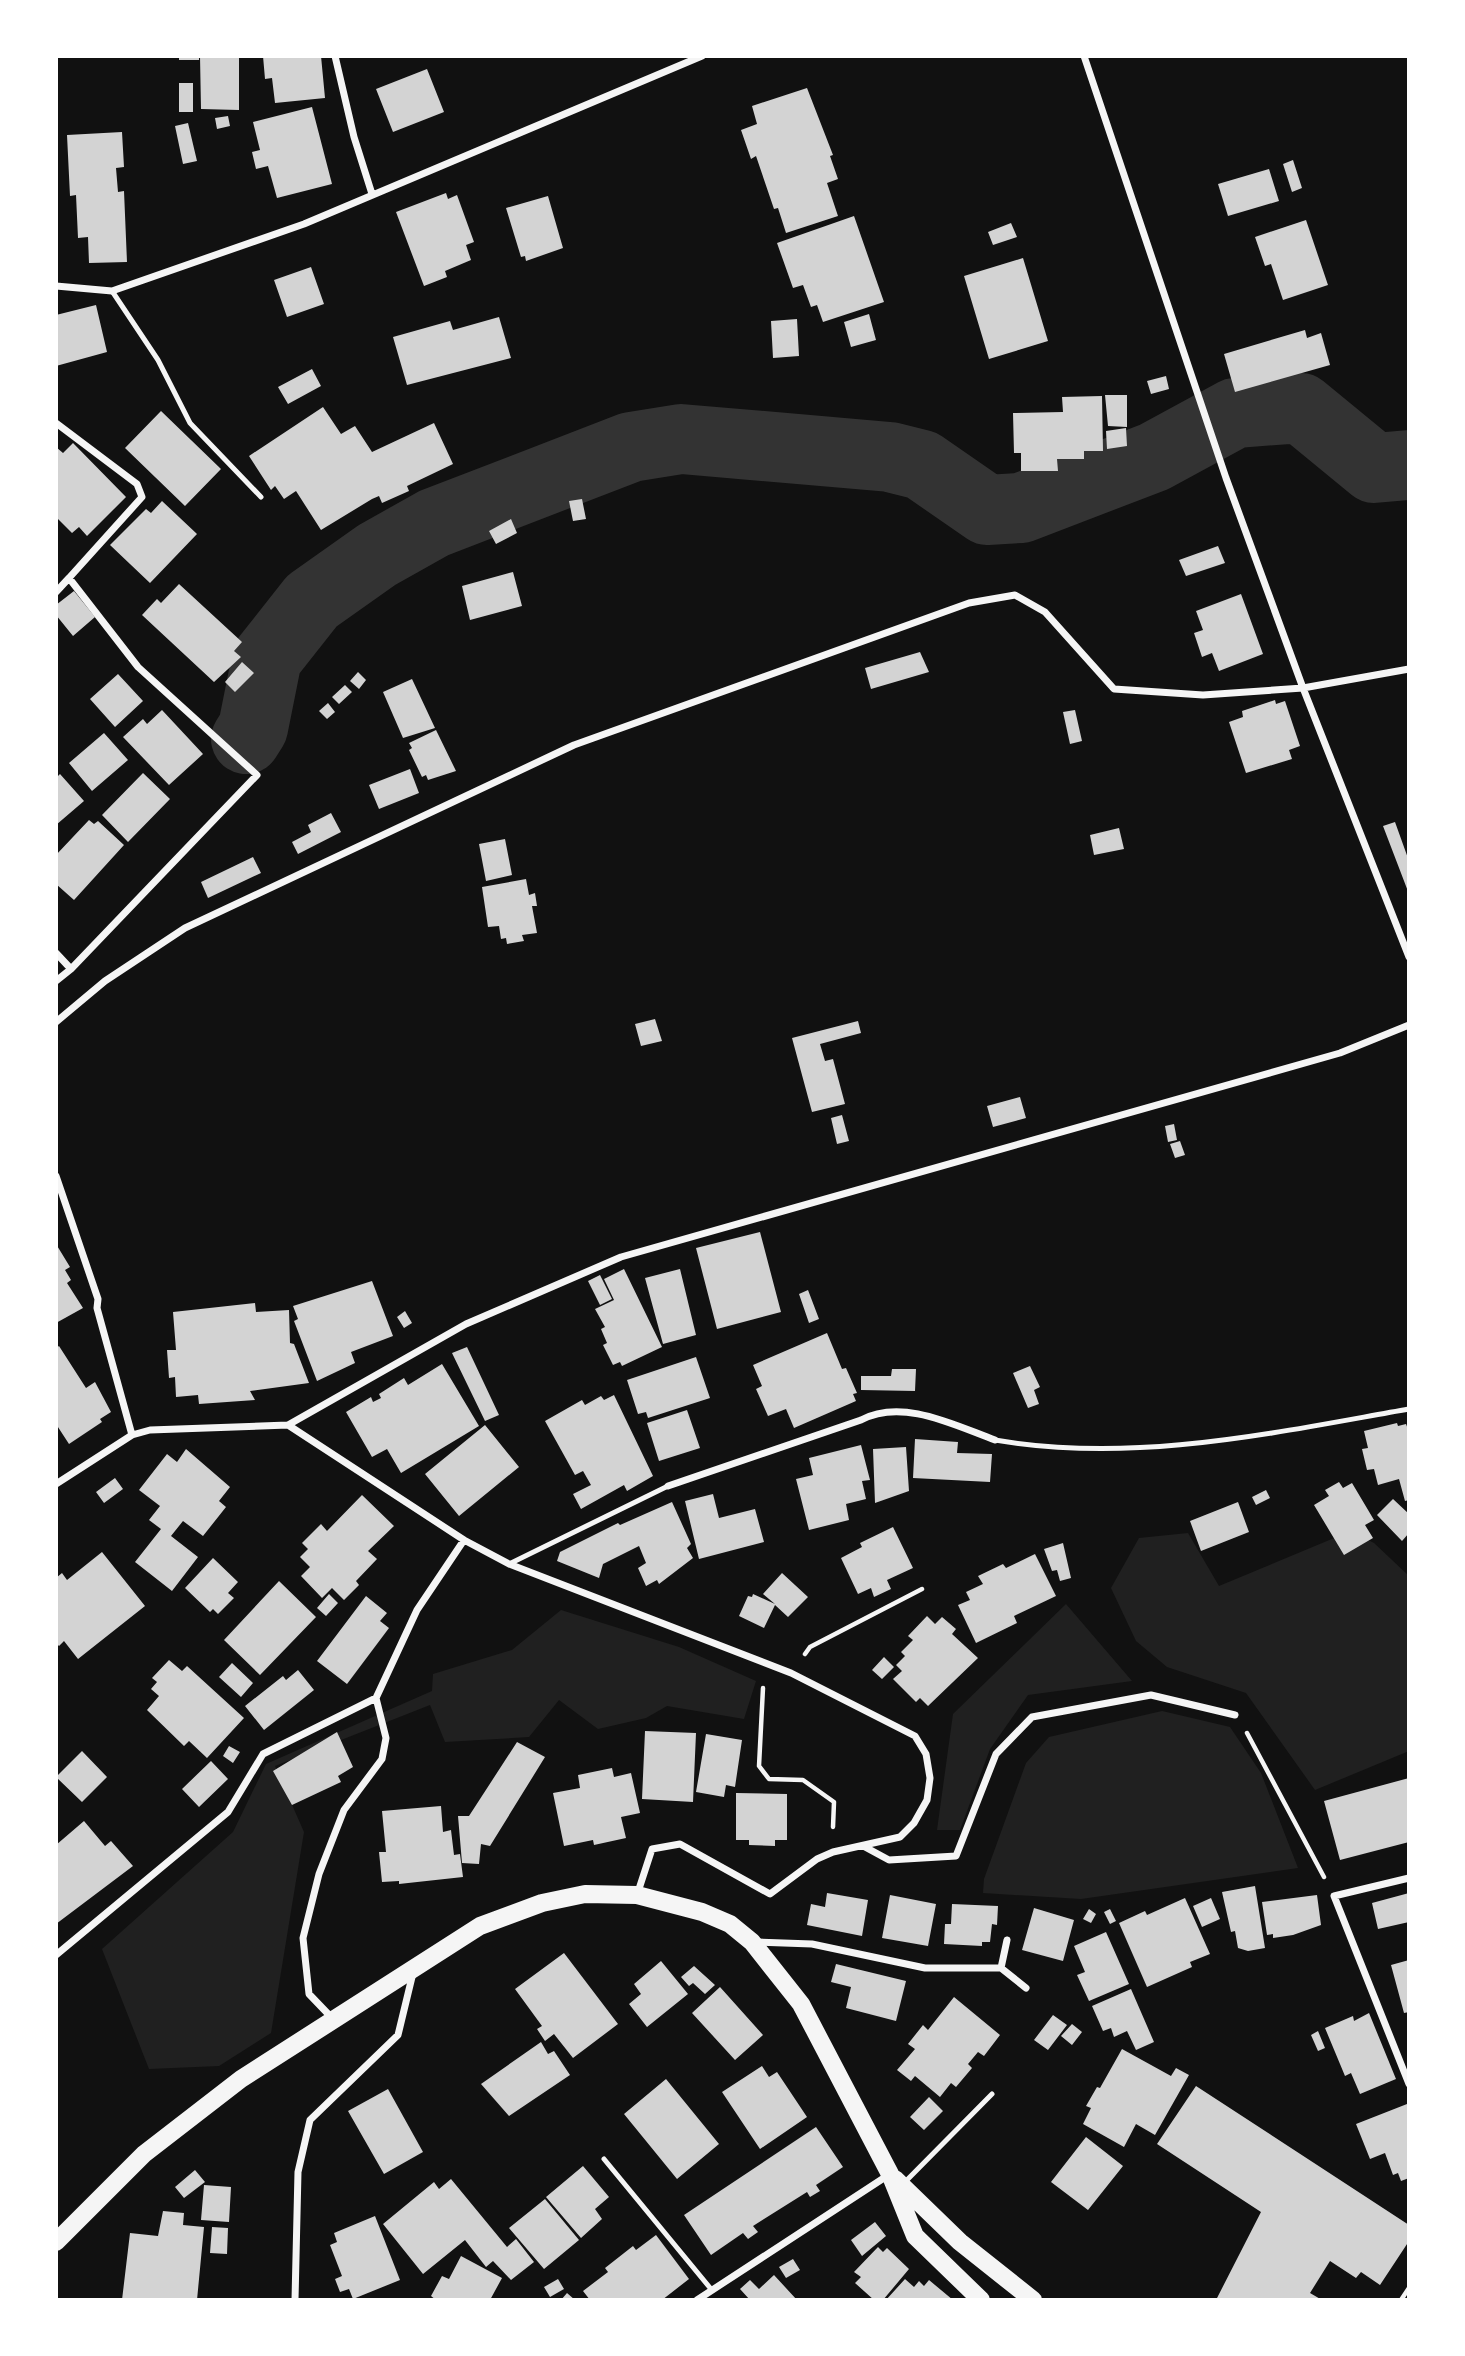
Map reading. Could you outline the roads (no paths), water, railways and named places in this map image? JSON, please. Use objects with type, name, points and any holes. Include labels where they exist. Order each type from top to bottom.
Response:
[{"type":"main road","points":[[56,2242],[144,2154],[241,2078],[480,1926],[542,1903],[585,1894],[638,1895],[702,1912],[730,1924],[752,1942],[801,2004],[896,2179],[915,2235],[981,2300]]},
{"type":"main road","points":[[896,2179],[960,2242],[1033,2300]]},
{"type":"street","points":[[335,56],[354,137],[372,194]]},
{"type":"street","points":[[56,286],[112,291],[304,224],[702,56]]},
{"type":"street","points":[[1084,56],[1226,478],[1303,688],[1409,957]]},
{"type":"street","points":[[56,424],[137,484],[142,497],[56,592]]},
{"type":"street","points":[[56,981],[71,969],[257,775],[138,667],[69,578]]},
{"type":"street","points":[[56,1022],[105,981],[185,928],[573,745],[969,603],[1014,595],[1045,612],[1114,689],[1203,695],[1303,688],[1409,669]]},
{"type":"street","points":[[56,953],[71,969]]},
{"type":"street","points":[[56,1484],[132,1435],[150,1430],[288,1425],[466,1324],[621,1257],[1340,1053],[1409,1024]]},
{"type":"street","points":[[56,1176],[98,1299],[97,1308],[132,1435]]},
{"type":"street","points":[[668,1486],[848,1424],[877,1411],[933,1418],[995,1440]]},
{"type":"street","points":[[288,1425],[464,1540],[509,1564],[791,1673],[915,1736],[926,1755],[930,1778],[927,1800],[914,1823],[900,1837],[833,1852],[817,1859],[770,1894],[680,1844],[652,1849],[638,1895]]},
{"type":"street","points":[[56,1955],[228,1812],[262,1754],[376,1698],[417,1610],[464,1540]]},
{"type":"street","points":[[864,1846],[889,1860],[956,1856],[996,1754],[1032,1717],[1152,1695],[1235,1715]]},
{"type":"street","points":[[332,2018],[309,1994],[303,1938],[319,1874],[344,1810],[382,1759],[386,1738],[376,1698]]},
{"type":"street","points":[[1409,1878],[1334,1896],[1409,2084]]},
{"type":"street","points":[[1001,1968],[1007,1941]]},
{"type":"street","points":[[752,1942],[812,1944],[925,1968],[1001,1968],[1026,1988]]},
{"type":"street","points":[[295,2300],[298,2172],[310,2120],[398,2035],[415,1966]]},
{"type":"street","points":[[697,2300],[711,2289],[896,2179]]},
{"type":"lane","points":[[112,291],[158,360],[190,424],[261,497]]},
{"type":"lane","points":[[995,1440],[1087,1449],[1179,1447],[1409,1409]]},
{"type":"lane","points":[[509,1564],[668,1486]]},
{"type":"lane","points":[[896,2179],[992,2094]]},
{"type":"lane","points":[[604,2159],[711,2289]]},
{"type":"waterway","points":[[246,739],[253,728],[267,658],[312,601],[377,555],[434,523],[631,447],[681,439],[890,457],[922,465],[987,510],[1021,508],[1154,457],[1235,413],[1301,408],[1374,468],[1409,465]]}]
